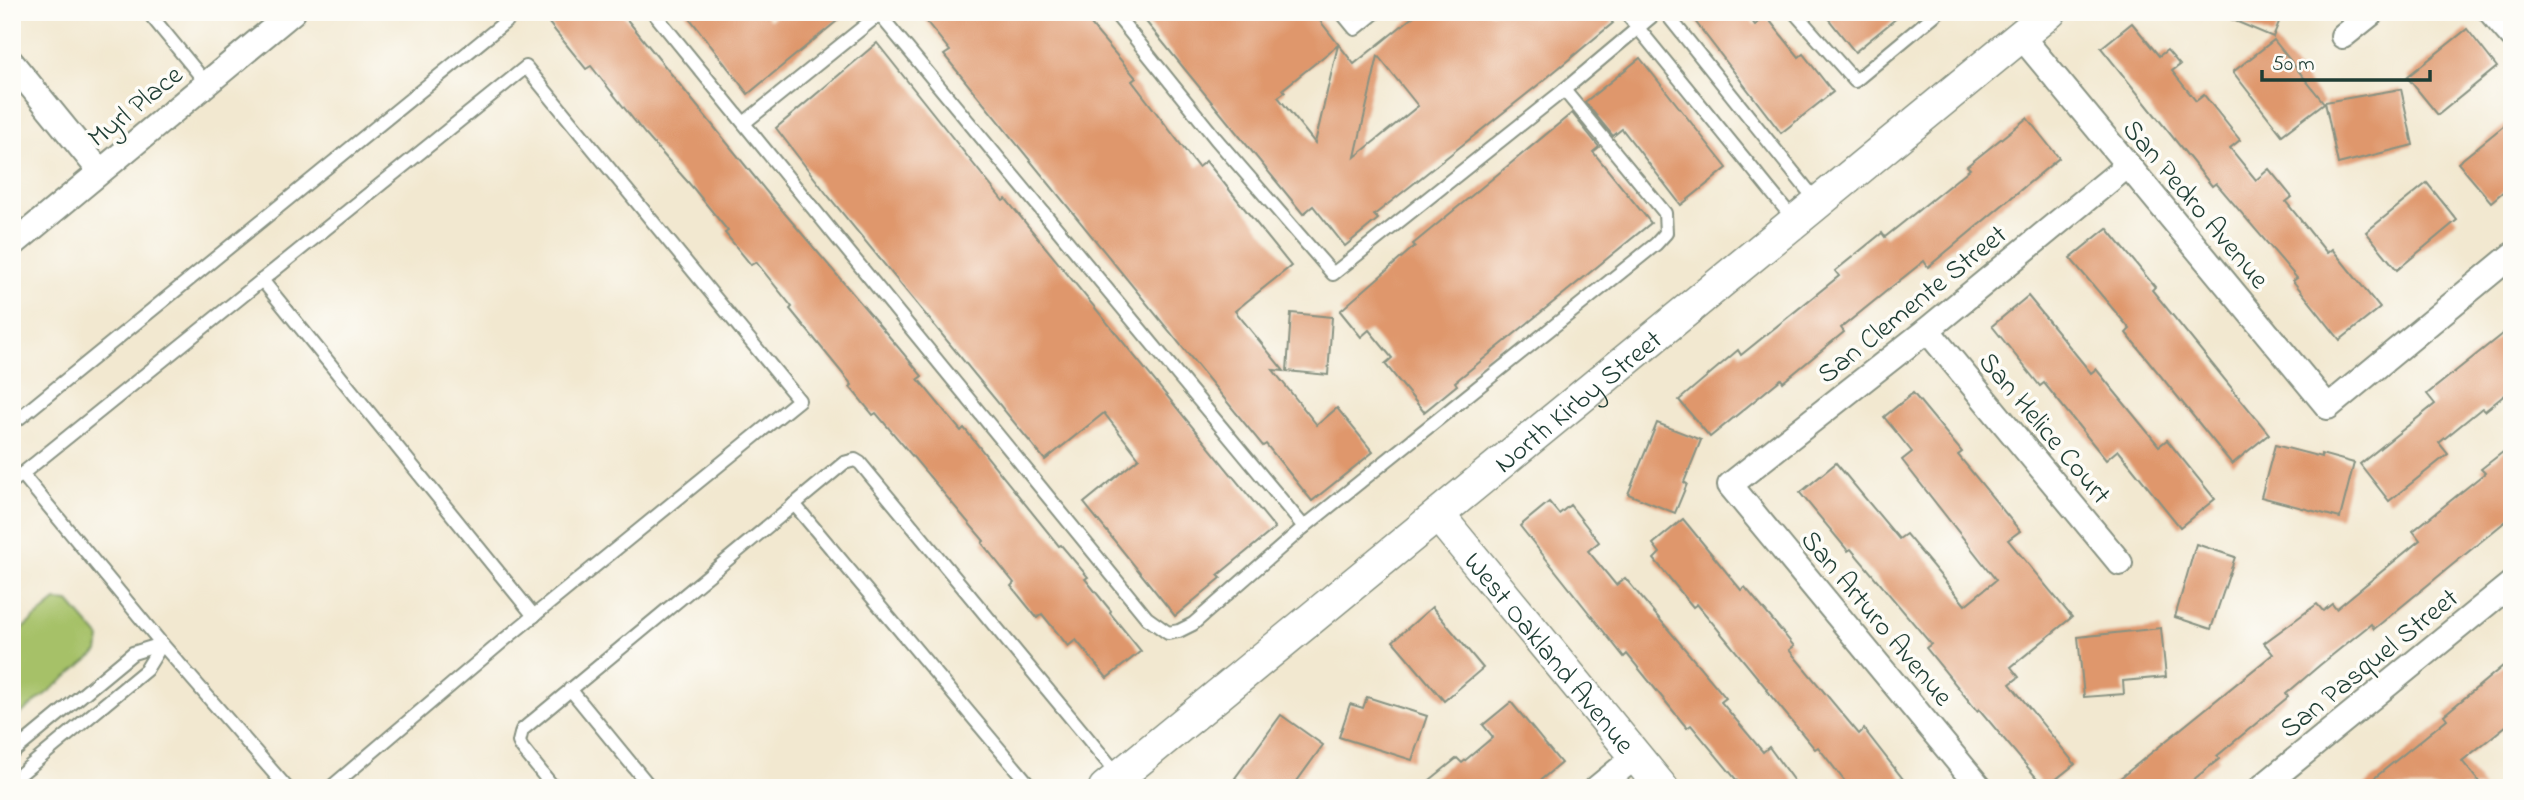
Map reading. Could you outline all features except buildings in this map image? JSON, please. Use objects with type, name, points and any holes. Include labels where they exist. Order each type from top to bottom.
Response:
[{"type":"street","name":"Myrl Place","points":[[12,245],[293,12]]},
{"type":"street","name":"North Kirby Street","points":[[1112,782],[2049,12]]},
{"type":"street","points":[[2343,36],[2374,12]]},
{"type":"street","points":[[2491,12],[2512,36]]},
{"type":"street","name":"San Pedro Avenue","points":[[2021,36],[2328,408],[2512,255]]},
{"type":"street","points":[[12,63],[100,171]]},
{"type":"street","name":"San Clemente Street","points":[[1730,485],[1927,330],[2128,165]]},
{"type":"street","name":"San Helice Court","points":[[1927,330],[2120,563]]},
{"type":"street","name":"San Arturo Avenue","points":[[1730,485],[1980,788]]},
{"type":"street","name":"West Oakland Avenue","points":[[1438,514],[1662,788]]},
{"type":"street","name":"San Pasquel Street","points":[[2261,788],[2512,583]]},
{"type":"street","points":[[1597,788],[1636,756]]},
{"type":"lane","points":[[148,12],[207,84]]},
{"type":"lane","points":[[12,424],[515,14],[513,12]]},
{"type":"lane","points":[[653,12],[1147,618],[1168,633],[1193,624],[1304,527],[1656,244],[1665,233],[1665,213],[1564,90]]},
{"type":"lane","points":[[1114,12],[1216,139],[1333,274],[1564,90],[1657,12]]},
{"type":"lane","points":[[1341,12],[1355,29],[1376,12]]},
{"type":"lane","points":[[1625,12],[1807,212]]},
{"type":"lane","points":[[1665,12],[1807,212]]},
{"type":"lane","points":[[1794,12],[1855,81],[1938,12]]},
{"type":"lane","points":[[744,123],[881,13],[1304,527]]},
{"type":"lane","points":[[287,788],[17,478],[526,67],[799,400],[534,616],[330,788]]},
{"type":"lane","points":[[262,281],[534,616]]},
{"type":"lane","points":[[554,788],[522,748],[522,730],[794,504],[845,463],[855,460],[1112,782]]},
{"type":"lane","points":[[794,504],[1032,788]]},
{"type":"lane","points":[[12,753],[133,653],[162,644]]},
{"type":"lane","points":[[12,780],[146,670],[162,644]]},
{"type":"lane","points":[[570,689],[651,788]]},
{"type":"lane","points":[[23,744],[37,760]]},
{"type":"green space","points":[[56,601],[69,602],[100,638],[98,652],[18,716],[12,716],[12,637]]}]
